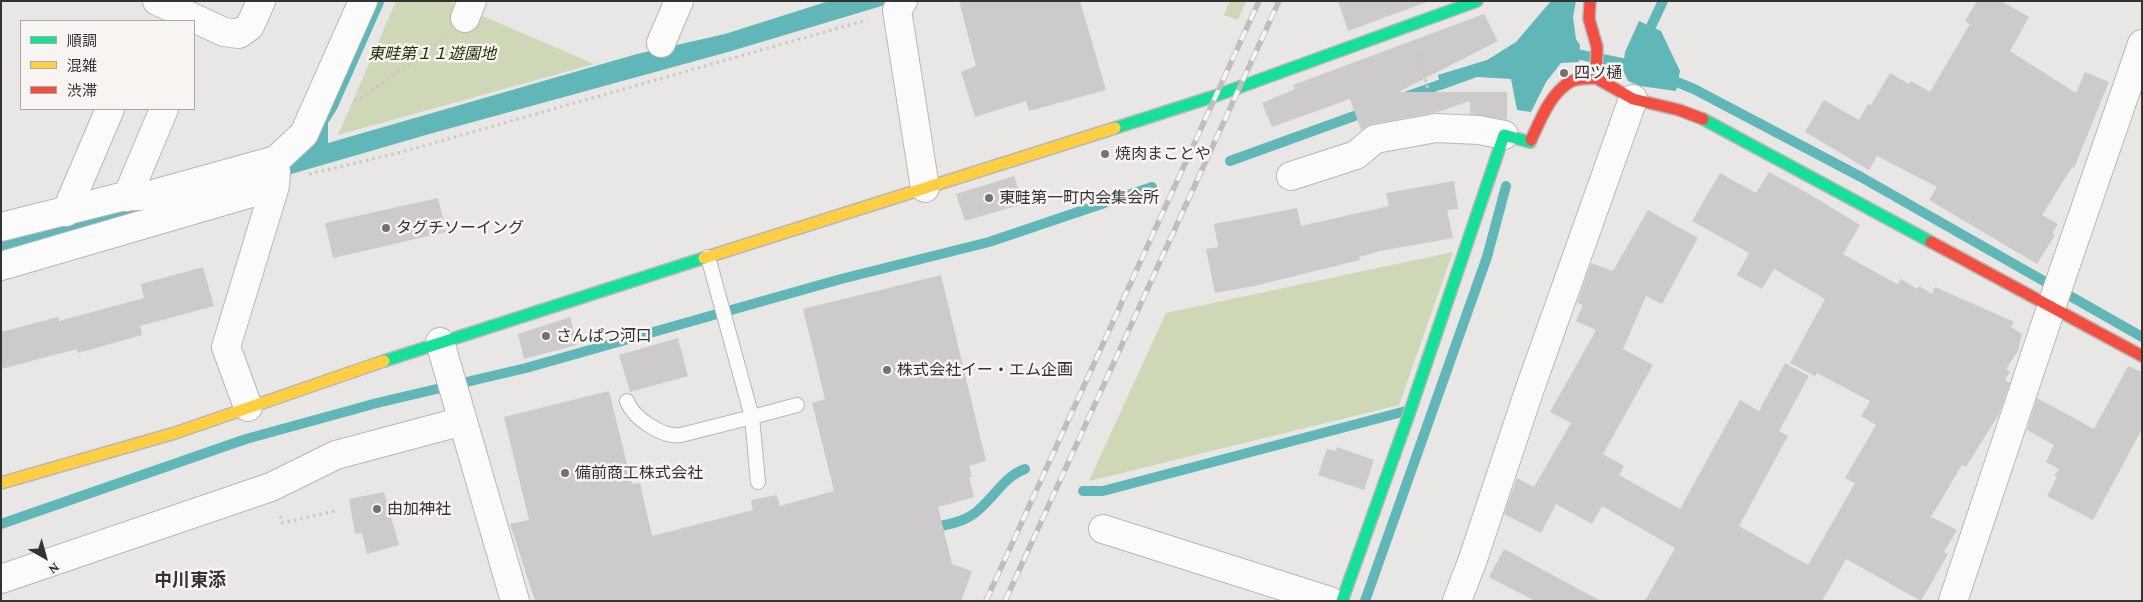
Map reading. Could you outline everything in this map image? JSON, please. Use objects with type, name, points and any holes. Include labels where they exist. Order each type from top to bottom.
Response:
[{"type":"street","points":[[158,1],[224,32],[240,34],[250,26],[261,1]]},
{"type":"street","points":[[248,407],[226,347],[276,174],[304,134],[362,1]]},
{"type":"street","points":[[661,43],[679,1]]},
{"type":"street","points":[[1,483],[175,433],[440,342],[1215,96],[1477,1]]},
{"type":"street","points":[[1590,1],[1588,12],[1589,26],[1596,46],[1596,73]]},
{"type":"street","points":[[901,5],[925,188]]},
{"type":"street","points":[[1953,601],[2055,294],[2142,44]]},
{"type":"street","points":[[1596,73],[1634,99],[1680,110],[1704,119],[2055,294],[2142,356]]},
{"type":"street","points":[[1291,176],[1356,155],[1375,139],[1436,128],[1479,130],[1530,142],[1548,109],[1564,87],[1573,81],[1596,73]]},
{"type":"street","points":[[1457,601],[1538,366],[1634,99]]},
{"type":"street","points":[[66,212],[110,110]]},
{"type":"street","points":[[127,197],[164,110]]},
{"type":"street","points":[[1342,601],[1414,400],[1504,135]]},
{"type":"street","points":[[1,227],[127,197],[150,195],[276,174]]},
{"type":"street","points":[[1,266],[276,174]]},
{"type":"street","points":[[440,342],[514,601]]},
{"type":"street","points":[[1,579],[271,486],[336,455],[463,421]]},
{"type":"street","points":[[1103,529],[1330,601]]},
{"type":"lane","points":[[708,257],[752,417],[758,482]]},
{"type":"lane","points":[[627,401],[640,418],[659,432],[672,436],[797,405]]},
{"type":"path","points":[[276,174],[299,177],[402,152],[844,28],[901,5]]},
{"type":"path","points":[[352,101],[365,96],[446,37],[469,9]]},
{"type":"path","points":[[1427,82],[1431,102]]},
{"type":"green space","name":"東畦第１１遊園地","points":[[396,1],[448,1],[594,64],[338,135]]},
{"type":"green space","points":[[1230,1],[1246,1],[1238,20],[1224,15]]},
{"type":"green space","points":[[1453,252],[1399,405],[1089,481],[1166,313]]},
{"type":"water","points":[[373,1],[385,1],[337,109],[328,123],[328,143],[637,54],[725,34],[829,1],[890,1],[885,5],[728,52],[433,133],[1,258],[1,237],[291,158]]},
{"type":"water","points":[[1551,1],[1576,1],[1573,17],[1576,39],[1580,45],[1579,62],[1561,63],[1546,82],[1531,112],[1517,110],[1511,79],[1477,77],[1441,90],[1438,75],[1487,60],[1516,42]]},
{"type":"water","points":[[1639,21],[1661,31],[1680,71],[1676,91],[1640,86],[1628,81],[1623,70],[1625,52]]},
{"type":"building","points":[[959,1],[1080,1],[1106,90],[1029,111],[1026,101],[975,117],[961,72],[976,66]]},
{"type":"building","points":[[1338,1],[1430,1],[1348,31]]},
{"type":"building","points":[[1977,1],[2001,1],[2029,17],[2010,51],[2076,93],[2085,72],[2109,82],[2074,168],[2072,167],[2042,215],[2058,224],[2052,234],[2055,235],[2037,264],[1929,200],[1937,187],[1877,156],[1869,170],[1805,132],[1824,100],[1859,120],[1868,104],[1871,105],[1890,73],[1909,84],[1911,81],[1930,92],[1970,24],[1965,21]]},
{"type":"building","points":[[1484,14],[1498,41],[1398,92],[1507,92],[1507,120],[1470,114],[1470,101],[1438,112],[1372,124],[1361,130],[1350,99],[1272,127],[1262,103],[1295,89],[1293,85]]},
{"type":"building","points":[[1769,172],[1860,225],[1843,254],[1895,283],[1898,284],[1901,279],[1917,289],[1919,286],[1932,294],[1935,287],[2014,322],[2011,327],[2022,334],[2018,351],[2006,369],[2010,372],[2005,380],[2010,383],[1999,414],[1966,467],[1962,465],[1931,517],[1957,530],[1944,552],[1948,554],[1921,601],[1846,559],[1822,601],[1645,601],[1675,548],[1602,506],[1592,524],[1556,504],[1541,533],[1504,514],[1517,478],[1534,487],[1571,423],[1550,412],[1596,330],[1576,321],[1583,305],[1577,303],[1591,263],[1613,271],[1648,210],[1698,238],[1662,304],[1646,296],[1623,349],[1653,365],[1603,454],[1624,466],[1619,475],[1680,509],[1740,400],[1759,411],[1785,363],[1809,376],[1779,431],[1788,436],[1739,526],[1808,565],[1855,483],[1845,478],[1876,425],[1861,416],[1870,401],[1817,373],[1815,376],[1790,363],[1825,299],[1774,269],[1762,289],[1737,275],[1749,253],[1692,221],[1720,173],[1756,193]]},
{"type":"building","name":"東畦第一町内会集会所","points":[[1014,176],[1023,204],[965,221],[956,194]]},
{"type":"building","points":[[1454,181],[1458,209],[1447,210],[1453,238],[1380,251],[1359,257],[1360,260],[1254,286],[1215,293],[1206,249],[1218,247],[1214,224],[1297,208],[1301,226],[1389,206],[1386,193]]},
{"type":"building","points":[[438,198],[446,232],[333,258],[325,223]]},
{"type":"building","points":[[203,267],[214,306],[140,326],[142,335],[78,353],[77,349],[1,369],[1,332],[58,317],[59,321],[144,298],[141,284]]},
{"type":"building","points":[[941,275],[986,461],[969,466],[972,477],[969,477],[974,497],[938,507],[952,564],[972,571],[961,601],[535,601],[510,524],[529,520],[504,417],[609,391],[632,484],[640,483],[652,536],[753,510],[751,500],[777,495],[780,506],[834,491],[812,403],[825,399],[803,309]]},
{"type":"building","name":"さんぱつ河口","points":[[570,317],[577,345],[524,359],[518,334]]},
{"type":"building","points":[[678,338],[688,376],[630,392],[619,355]]},
{"type":"building","points":[[2128,366],[2142,372],[2142,429],[2093,520],[2047,496],[2057,477],[2054,476],[2059,469],[2046,462],[2054,445],[2027,430],[2037,398],[2094,429]]},
{"type":"building","points":[[1337,447],[1374,460],[1364,490],[1318,475],[1327,449],[1336,451]]},
{"type":"building","points":[[384,492],[399,545],[367,554],[362,533],[355,534],[349,499]]},
{"type":"building","points":[[1504,549],[1601,601],[1535,601],[1489,577]]},
{"type":"waterway","points":[[1645,39],[1663,1]]},
{"type":"waterway","points":[[1566,52],[1637,66]]},
{"type":"waterway","points":[[1667,78],[1694,89],[1861,177],[2142,337]]},
{"type":"waterway","points":[[1408,96],[1453,80]]},
{"type":"waterway","points":[[1230,161],[1368,111]]},
{"type":"waterway","points":[[1365,601],[1487,257],[1506,186]]},
{"type":"waterway","points":[[1,524],[246,439],[377,403],[526,368],[841,279],[989,242],[1152,187]]},
{"type":"waterway","points":[[1083,491],[1103,491],[1406,411]]},
{"type":"waterway","points":[[931,528],[968,518],[979,510],[1003,484],[1025,469]]},
{"type":"railway","points":[[986,601],[1259,1]]},
{"type":"railway","points":[[1005,601],[1279,1]]},
{"type":"traffic: fast","points":[[1115,128],[1215,96],[1477,1]]},
{"type":"traffic: fast","points":[[1703,119],[1931,242]]},
{"type":"traffic: fast","points":[[1342,601],[1408,417],[1504,135],[1530,142],[1531,140]]},
{"type":"traffic: fast","points":[[384,361],[704,258]]},
{"type":"traffic: slow","points":[[704,258],[1115,128]]},
{"type":"traffic: slow","points":[[1,483],[175,433],[384,361]]},
{"type":"traffic: jam","points":[[1590,1],[1589,19],[1597,47],[1596,78],[1633,99],[1679,110],[1703,119]]},
{"type":"traffic: jam","points":[[1531,140],[1547,107],[1558,92],[1572,81],[1596,78]]},
{"type":"traffic: jam","points":[[1931,242],[2142,356]]},
{"type":"place","name":"四ツ樋","points":[[1564,73]]},
{"type":"place","name":"焼肉まことや","points":[[1105,154]]},
{"type":"place","name":"東畦第一町内会集会所","points":[[989,198]]},
{"type":"place","name":"タグチソーイング","points":[[386,228]]},
{"type":"place","name":"さんぱつ河口","points":[[546,336]]},
{"type":"place","name":"株式会社イー・エム企画","points":[[887,370]]},
{"type":"place","name":"備前商工株式会社","points":[[565,473]]},
{"type":"place","name":"由加神社","points":[[377,509]]},
{"type":"district","name":"中川東添","points":[[190,580]]}]
